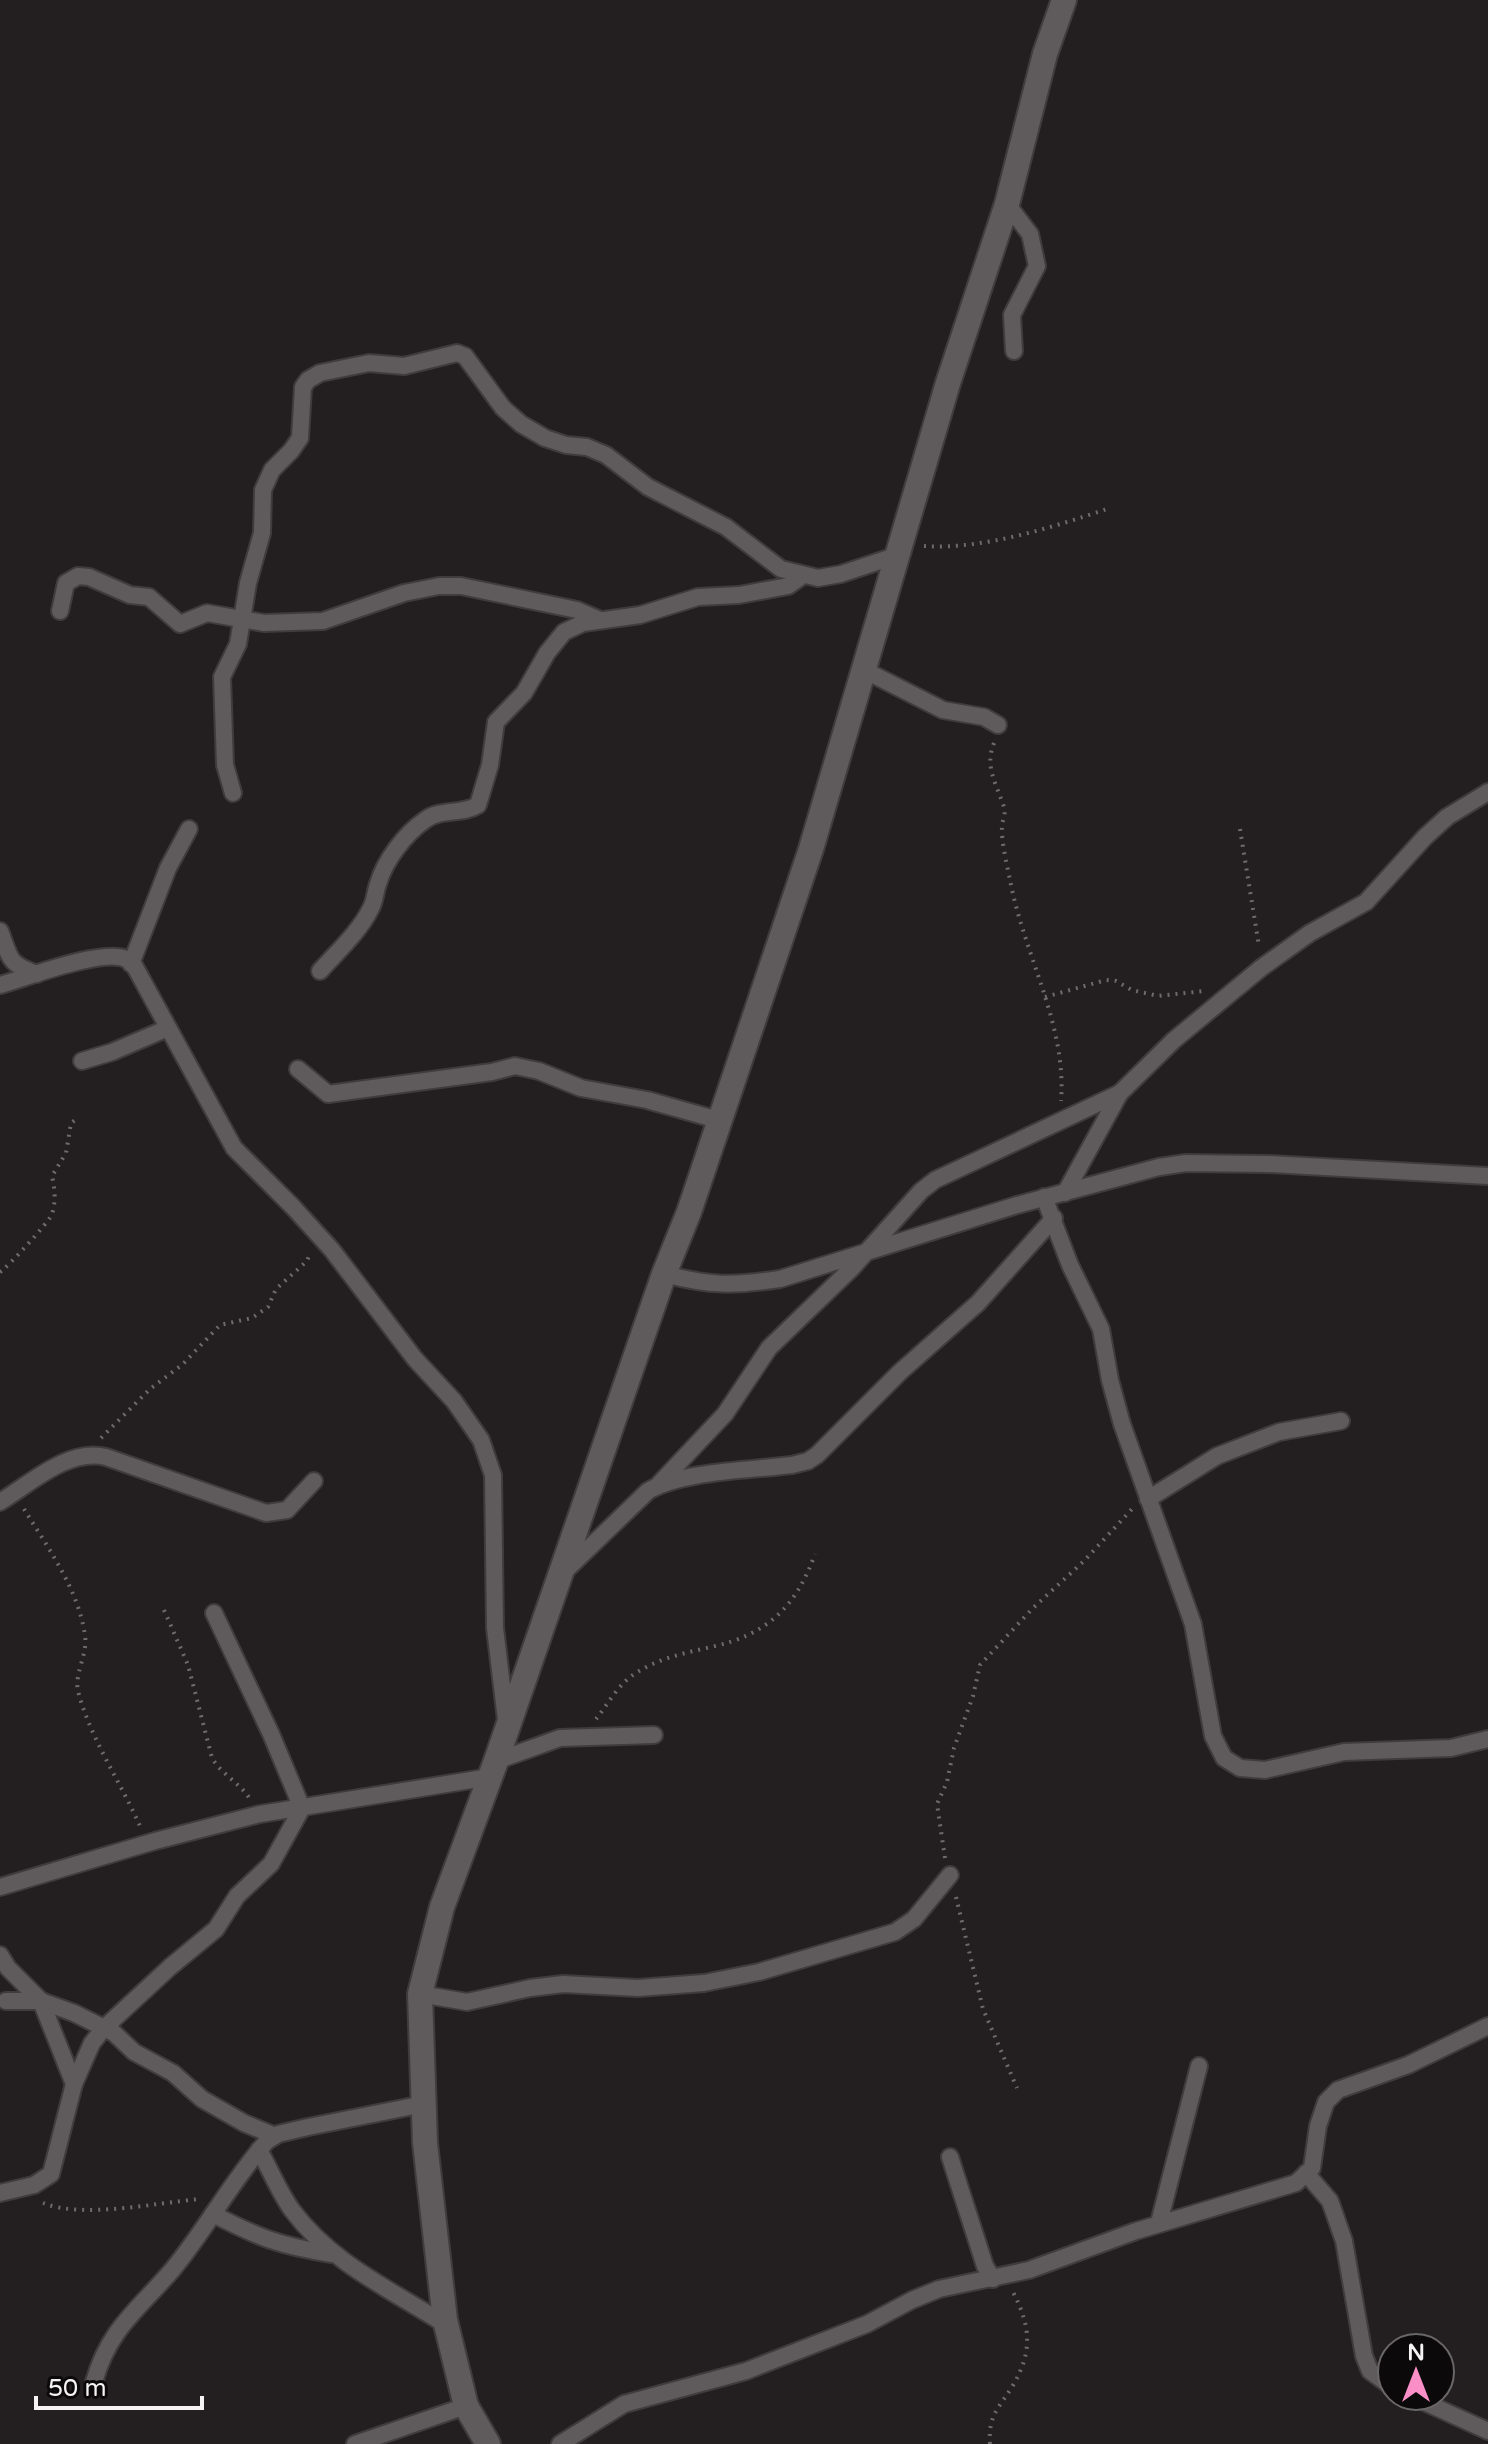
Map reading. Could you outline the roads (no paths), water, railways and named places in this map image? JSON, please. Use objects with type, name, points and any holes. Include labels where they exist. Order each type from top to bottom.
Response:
[{"type":"street","points":[[488,2444],[466,2406],[446,2325],[435,2244],[424,2104],[420,1994],[442,1907],[507,1730],[664,1274],[689,1212],[811,849],[948,383],[1007,204],[1045,54],[1064,0]]},
{"type":"street","points":[[1007,204],[1030,234],[1037,266],[1012,315],[1014,351]]},
{"type":"street","points":[[233,793],[225,765],[223,670],[235,654],[248,583],[262,533],[263,490],[272,470],[300,438],[301,398],[308,380],[320,373],[369,363],[404,366],[457,353],[465,356],[503,408],[521,424],[545,438],[566,445],[587,447],[606,455],[648,487],[726,527],[781,569],[818,578],[841,574],[900,550]]},
{"type":"street","points":[[60,611],[66,583],[78,576],[89,577],[130,595],[149,597],[180,624],[207,613],[264,623],[323,621],[404,593],[439,586],[461,586],[577,610],[601,620]]},
{"type":"street","points":[[320,971],[365,919],[372,906],[378,881],[407,835],[430,816],[478,805],[490,765],[496,722],[524,693],[547,653],[564,632],[583,623],[640,615],[698,597],[739,595],[788,586],[802,576]]},
{"type":"street","points":[[864,670],[943,710],[984,717],[998,725]]},
{"type":"street","points":[[1065,1193],[1120,1093],[1174,1040],[1261,968],[1310,933],[1366,902],[1447,817],[1488,792]]},
{"type":"street","points":[[131,964],[168,868],[189,829]]},
{"type":"street","points":[[0,931],[9,960],[17,967],[37,974]]},
{"type":"street","points":[[0,985],[86,959],[125,958],[168,1028],[234,1148],[313,1229],[415,1359],[454,1401],[481,1440],[493,1475],[495,1628],[507,1730]]},
{"type":"street","points":[[82,1061],[168,1028]]},
{"type":"street","points":[[298,1069],[328,1094],[492,1072],[515,1066],[539,1071],[581,1088],[647,1100],[718,1120]]},
{"type":"street","points":[[560,1576],[659,1484],[725,1414],[769,1348],[866,1252],[921,1191],[935,1180],[1120,1093]]},
{"type":"street","points":[[664,1274],[705,1285],[742,1285],[780,1279],[1044,1197],[1186,1163],[1269,1164],[1488,1176]]},
{"type":"street","points":[[1044,1197],[1070,1265],[1101,1329],[1115,1399],[1193,1624],[1217,1748],[1232,1765],[1265,1770],[1344,1752],[1451,1748],[1488,1739]]},
{"type":"street","points":[[659,1484],[792,1465],[817,1455],[900,1372],[978,1303],[1054,1218]]},
{"type":"street","points":[[1148,1497],[1209,1459],[1279,1432],[1341,1421]]},
{"type":"street","points":[[7,1497],[71,1458],[86,1454],[106,1457],[266,1513],[287,1510],[314,1481]]},
{"type":"street","points":[[214,1613],[302,1808]]},
{"type":"street","points":[[0,1887],[147,1843],[260,1814],[493,1769],[560,1738],[654,1735]]},
{"type":"street","points":[[7,2192],[34,2185],[51,2174],[74,2084],[92,2043],[104,2028],[216,1929],[237,1896],[271,1864],[302,1808]]},
{"type":"street","points":[[420,1994],[467,2002],[563,1984],[638,1988],[704,1983],[759,1972],[895,1932],[914,1919],[950,1875]]},
{"type":"street","points":[[0,1955],[8,1968],[41,2001],[74,2084]]},
{"type":"street","points":[[6,2001],[41,2001],[114,2033],[134,2052],[173,2073],[202,2099],[244,2123],[275,2136]]},
{"type":"street","points":[[560,2444],[624,2404],[746,2371],[867,2324],[939,2289],[999,2278],[1159,2223],[1296,2183],[1312,2168],[1318,2126],[1326,2102],[1338,2090],[1408,2065],[1488,2026]]},
{"type":"street","points":[[1159,2223],[1199,2066]]},
{"type":"street","points":[[94,2382],[107,2344],[139,2302],[172,2270],[259,2150],[275,2136],[424,2104]]},
{"type":"street","points":[[259,2150],[291,2209],[320,2242],[362,2276],[446,2325]]},
{"type":"street","points":[[950,2157],[985,2266],[999,2278]]},
{"type":"street","points":[[1306,2173],[1330,2201],[1344,2241],[1364,2356],[1370,2371],[1376,2375]]},
{"type":"street","points":[[213,2214],[260,2239],[335,2254]]},
{"type":"street","points":[[355,2444],[466,2406]]},
{"type":"street","points":[[1446,2412],[1488,2431]]}]
